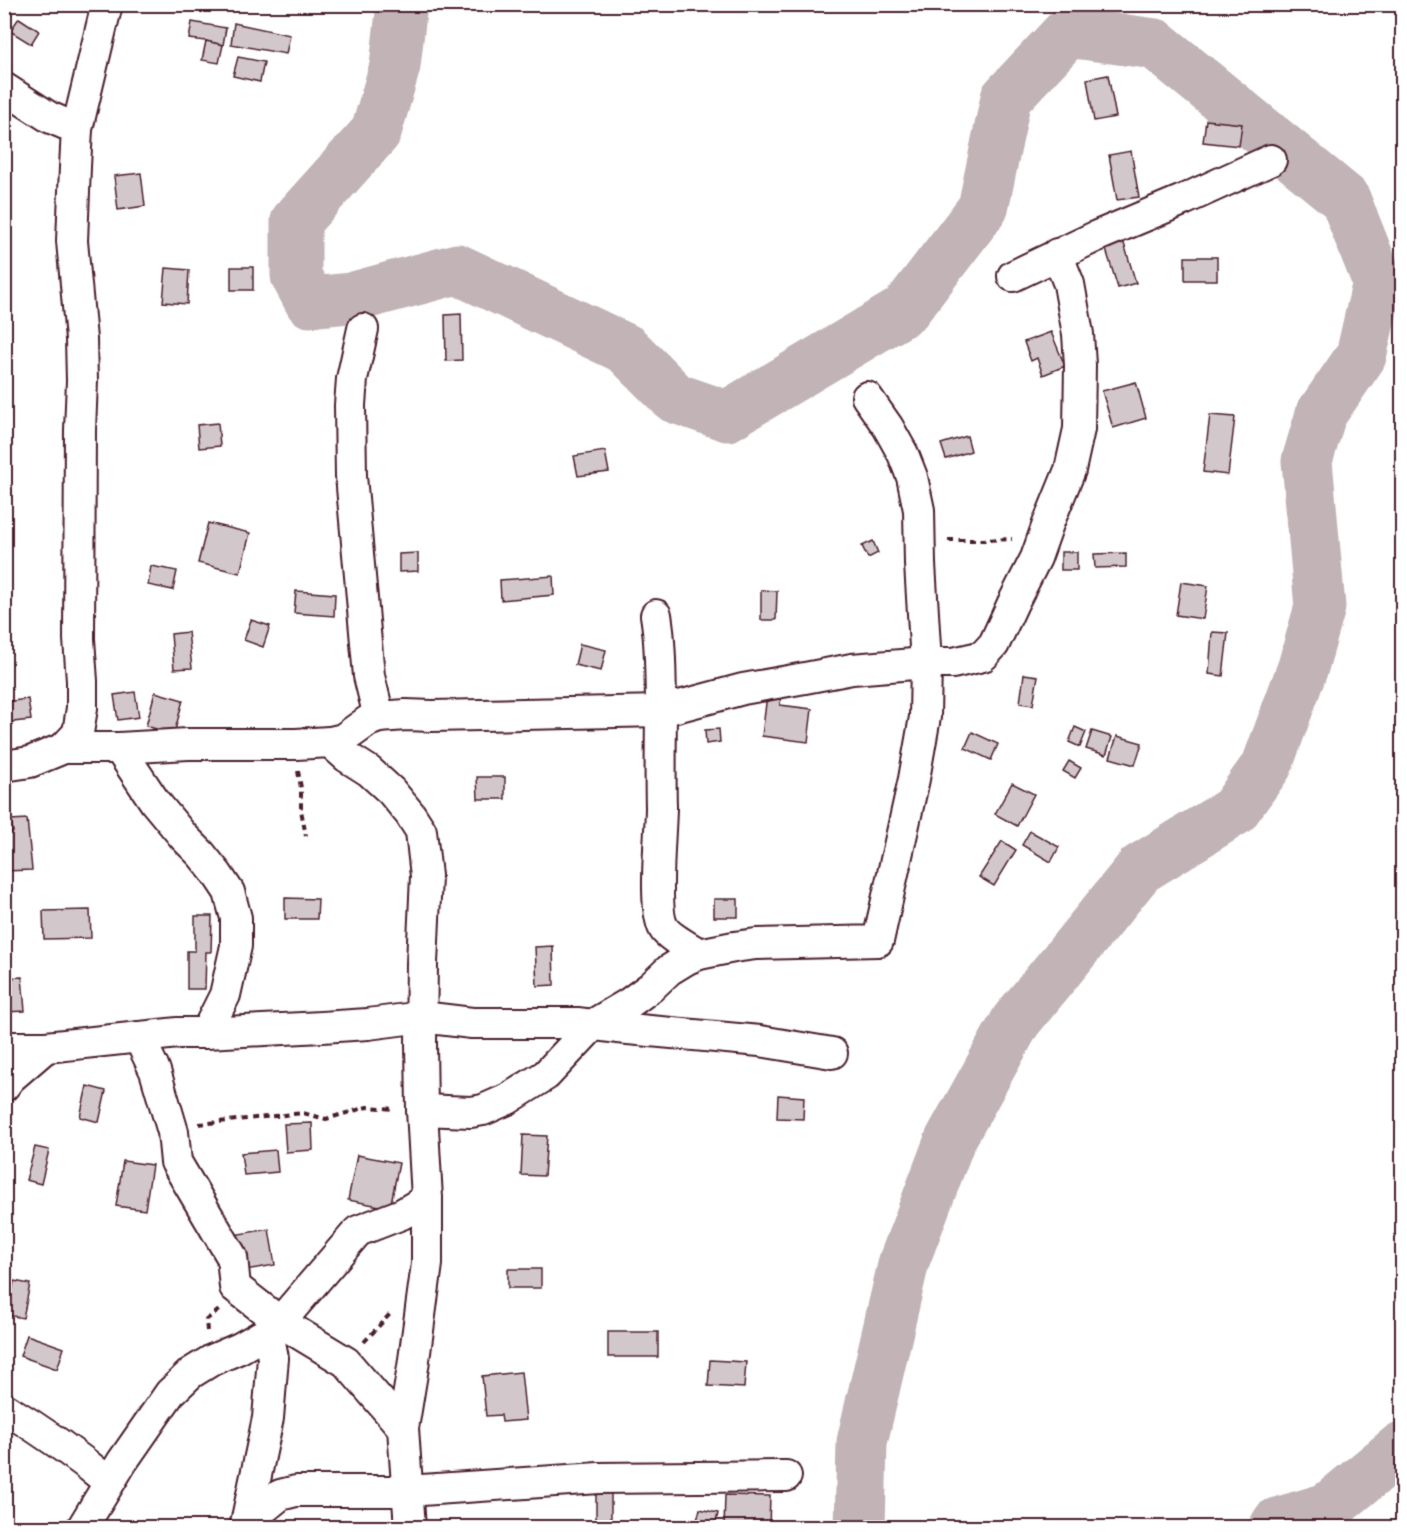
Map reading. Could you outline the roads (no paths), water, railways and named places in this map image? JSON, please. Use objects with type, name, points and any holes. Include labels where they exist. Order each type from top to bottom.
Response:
[{"type":"street","points":[[64,748],[78,733],[82,708],[79,639],[81,339],[72,241],[77,129],[107,4]]},
{"type":"street","points":[[4,88],[49,117],[77,129]]},
{"type":"street","points":[[1013,276],[1097,236],[1271,160]]},
{"type":"street","points":[[4,766],[30,762],[64,748],[330,742],[343,738],[368,721],[379,717],[661,711],[743,689],[852,669],[953,663],[983,656],[994,644],[1036,558],[1070,470],[1079,429],[1080,365],[1076,322],[1069,284],[1057,254]]},
{"type":"street","points":[[363,329],[356,355],[350,405],[351,476],[369,676],[379,717]]},
{"type":"street","points":[[412,1110],[471,1112],[483,1110],[508,1099],[546,1075],[594,1024],[636,998],[669,970],[699,954],[734,946],[756,944],[878,941],[914,779],[925,717],[927,663],[919,510],[912,477],[903,454],[888,427],[867,397]]},
{"type":"street","points":[[656,615],[660,639],[661,711],[659,911],[665,930],[699,954]]},
{"type":"street","points":[[330,742],[347,757],[369,771],[391,791],[410,814],[421,831],[426,876],[422,1017],[412,1110],[427,1199],[427,1264],[403,1428],[410,1527]]},
{"type":"street","points":[[119,748],[155,802],[201,854],[229,892],[236,918],[236,946],[225,995],[206,1033]]},
{"type":"street","points":[[4,1047],[46,1047],[178,1033],[368,1024],[422,1017],[472,1023],[594,1024],[682,1035],[760,1041],[832,1053]]},
{"type":"street","points":[[139,1037],[155,1071],[173,1132],[176,1162],[232,1257],[235,1287],[274,1327],[346,1362],[403,1428]]},
{"type":"street","points":[[4,1086],[46,1047]]},
{"type":"street","points":[[82,1527],[109,1482],[170,1393],[191,1373],[212,1360],[240,1348],[274,1327],[358,1231],[402,1214],[427,1199]]},
{"type":"street","points":[[245,1527],[268,1418],[274,1327]]},
{"type":"street","points":[[4,1408],[55,1441],[109,1482]]},
{"type":"street","points":[[245,1527],[280,1495],[296,1491],[407,1491],[599,1478],[786,1476]]},
{"type":"waterway","points":[[402,4],[395,66],[376,132],[296,221],[296,276],[310,302],[350,298],[457,269],[626,349],[675,398],[727,416],[905,310],[983,208],[1006,98],[1068,32],[1155,44],[1345,199],[1378,282],[1361,356],[1321,414],[1307,461],[1320,607],[1303,667],[1267,765],[1234,811],[1140,869],[1016,1021],[950,1140],[904,1261],[862,1442],[860,1528]]},
{"type":"waterway","points":[[1274,1528],[1277,1523],[1328,1508],[1402,1447]]}]
